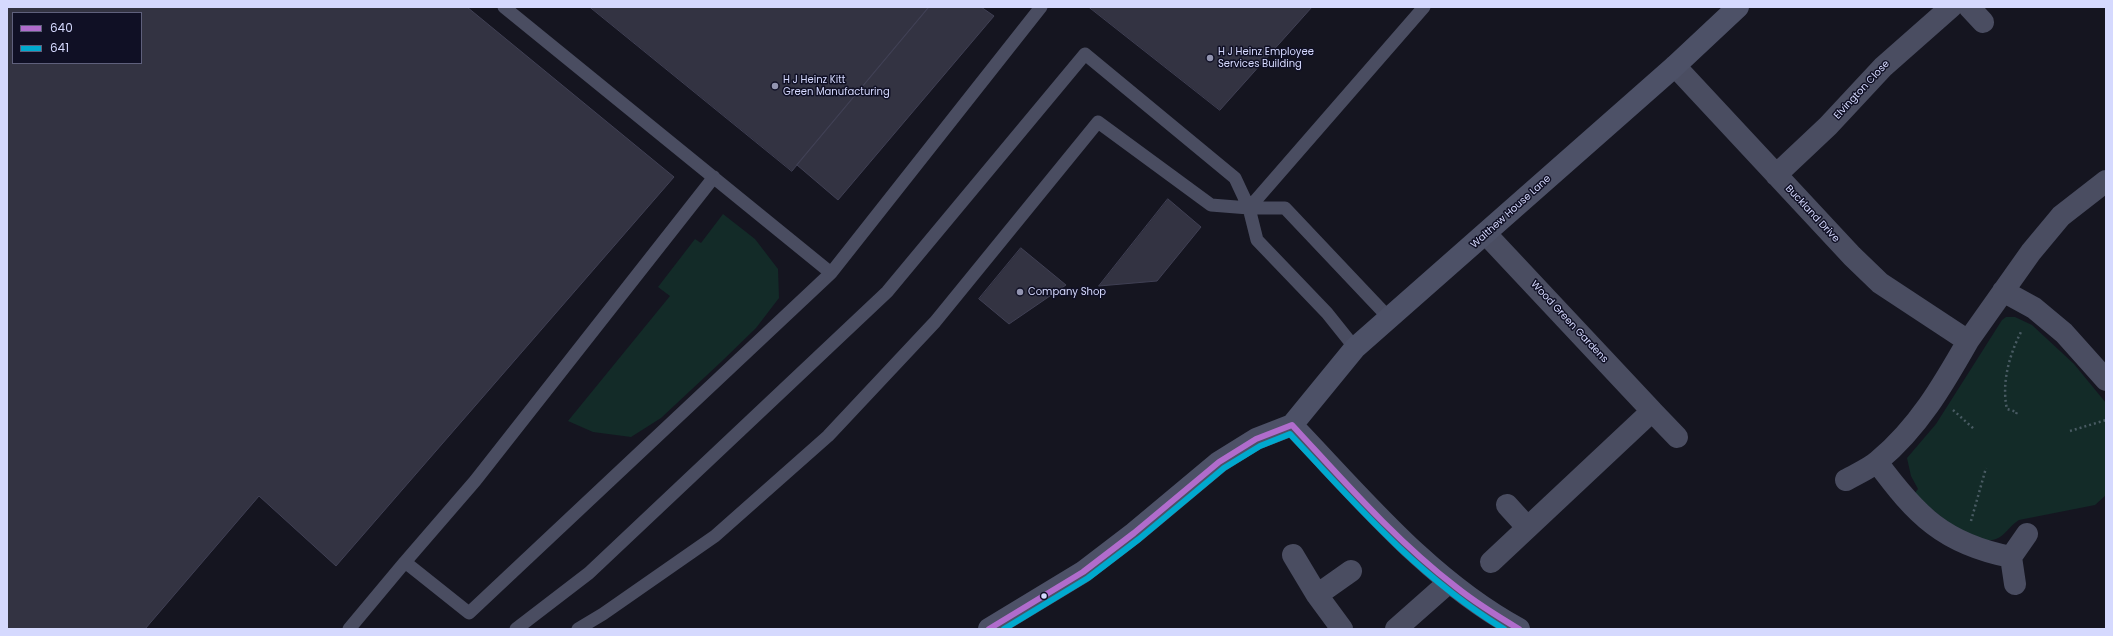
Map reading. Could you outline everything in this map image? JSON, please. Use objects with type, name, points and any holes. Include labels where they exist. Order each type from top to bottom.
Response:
[{"type":"street","name":"Walthew House Lane","points":[[1292,425],[1355,348],[1390,319],[1675,66],[1738,7]]},
{"type":"street","name":"Elvington Close","points":[[1776,175],[1828,126],[1883,67],[1951,7]]},
{"type":"street","name":"Buckland Drive","points":[[1675,66],[1852,256],[1880,283],[1968,341]]},
{"type":"street","points":[[1846,480],[1877,462],[1915,424],[1936,395],[1968,341],[2031,252],[2061,216],[2106,181]]},
{"type":"street","name":"Wood Green Gardens","points":[[1486,234],[1677,437]]},
{"type":"street","points":[[2003,291],[2034,308],[2064,333],[2106,380]]},
{"type":"street","points":[[1491,562],[1652,411]]},
{"type":"street","points":[[989,629],[1083,572],[1134,533],[1219,462],[1256,439],[1292,425],[1398,535],[1448,583],[1465,596],[1519,629]]},
{"type":"street","points":[[1877,462],[1902,496],[1933,526],[1964,544],[1988,553],[2012,557]]},
{"type":"street","points":[[1508,505],[1527,527]]},
{"type":"street","points":[[2015,584],[2012,557],[2027,534]]},
{"type":"street","points":[[1293,555],[1317,595],[1342,629]]},
{"type":"street","points":[[1317,595],[1351,571]]},
{"type":"street","points":[[1396,629],[1448,583]]},
{"type":"lane","points":[[504,7],[831,273]]},
{"type":"lane","points":[[405,562],[469,613],[831,273],[1041,7]]},
{"type":"lane","points":[[1249,208],[1424,7]]},
{"type":"lane","points":[[516,629],[589,573],[887,292],[1085,54],[1235,178],[1249,208],[1257,240],[1327,313],[1355,348]]},
{"type":"lane","points":[[578,629],[603,614],[715,536],[828,436],[935,322],[1098,122],[1211,205],[1249,208],[1284,208],[1390,319]]},
{"type":"lane","points":[[349,629],[475,481],[714,178]]},
{"type":"path","points":[[2016,414],[2017,412],[2007,409],[2005,399],[2008,367],[2016,342],[2034,308]]},
{"type":"path","points":[[2070,431],[2106,420]]},
{"type":"path","points":[[1964,544],[1986,468]]},
{"type":"green space","points":[[723,214],[755,239],[778,269],[779,298],[756,328],[721,362],[661,418],[631,437],[593,432],[568,421],[670,296],[658,287],[695,239],[701,243]]},
{"type":"green space","points":[[2006,317],[2015,317],[2032,325],[2074,364],[2106,403],[2106,495],[2095,505],[2019,520],[1999,538],[1987,540],[1976,538],[1964,532],[1941,517],[1914,494],[1918,489],[1911,476],[1907,458],[1936,424],[2002,320]]},
{"type":"building","points":[[7,7],[467,7],[674,177],[336,566],[259,496],[145,629],[7,629]]},
{"type":"building","name":"H J Heinz Kitt Green Manufacturing","points":[[590,7],[929,7],[792,171]]},
{"type":"building","points":[[929,7],[981,7],[994,16],[838,200],[797,165]]},
{"type":"building","name":"H J Heinz Employee Services Building","points":[[1089,7],[1312,7],[1220,110]]},
{"type":"building","points":[[1168,199],[1201,227],[1157,281],[1099,286]]},
{"type":"building","name":"Company Shop","points":[[1021,248],[1066,285],[1009,324],[979,299]]},
{"type":"transit line","name":"640","points":[[989,629],[1083,572],[1134,533],[1219,462],[1256,439],[1292,425],[1391,530],[1412,550],[1464,593],[1519,629]]},
{"type":"transit line","name":"641","points":[[1004,629],[1088,578],[1139,539],[1224,468],[1260,446],[1290,434],[1339,487],[1417,564],[1473,609],[1504,629]]},
{"type":"place","name":"H J Heinz Employee Services Building","points":[[1210,58]]},
{"type":"place","name":"H J Heinz Kitt Green Manufacturing","points":[[775,86]]},
{"type":"place","name":"Company Shop","points":[[1020,292]]}]
